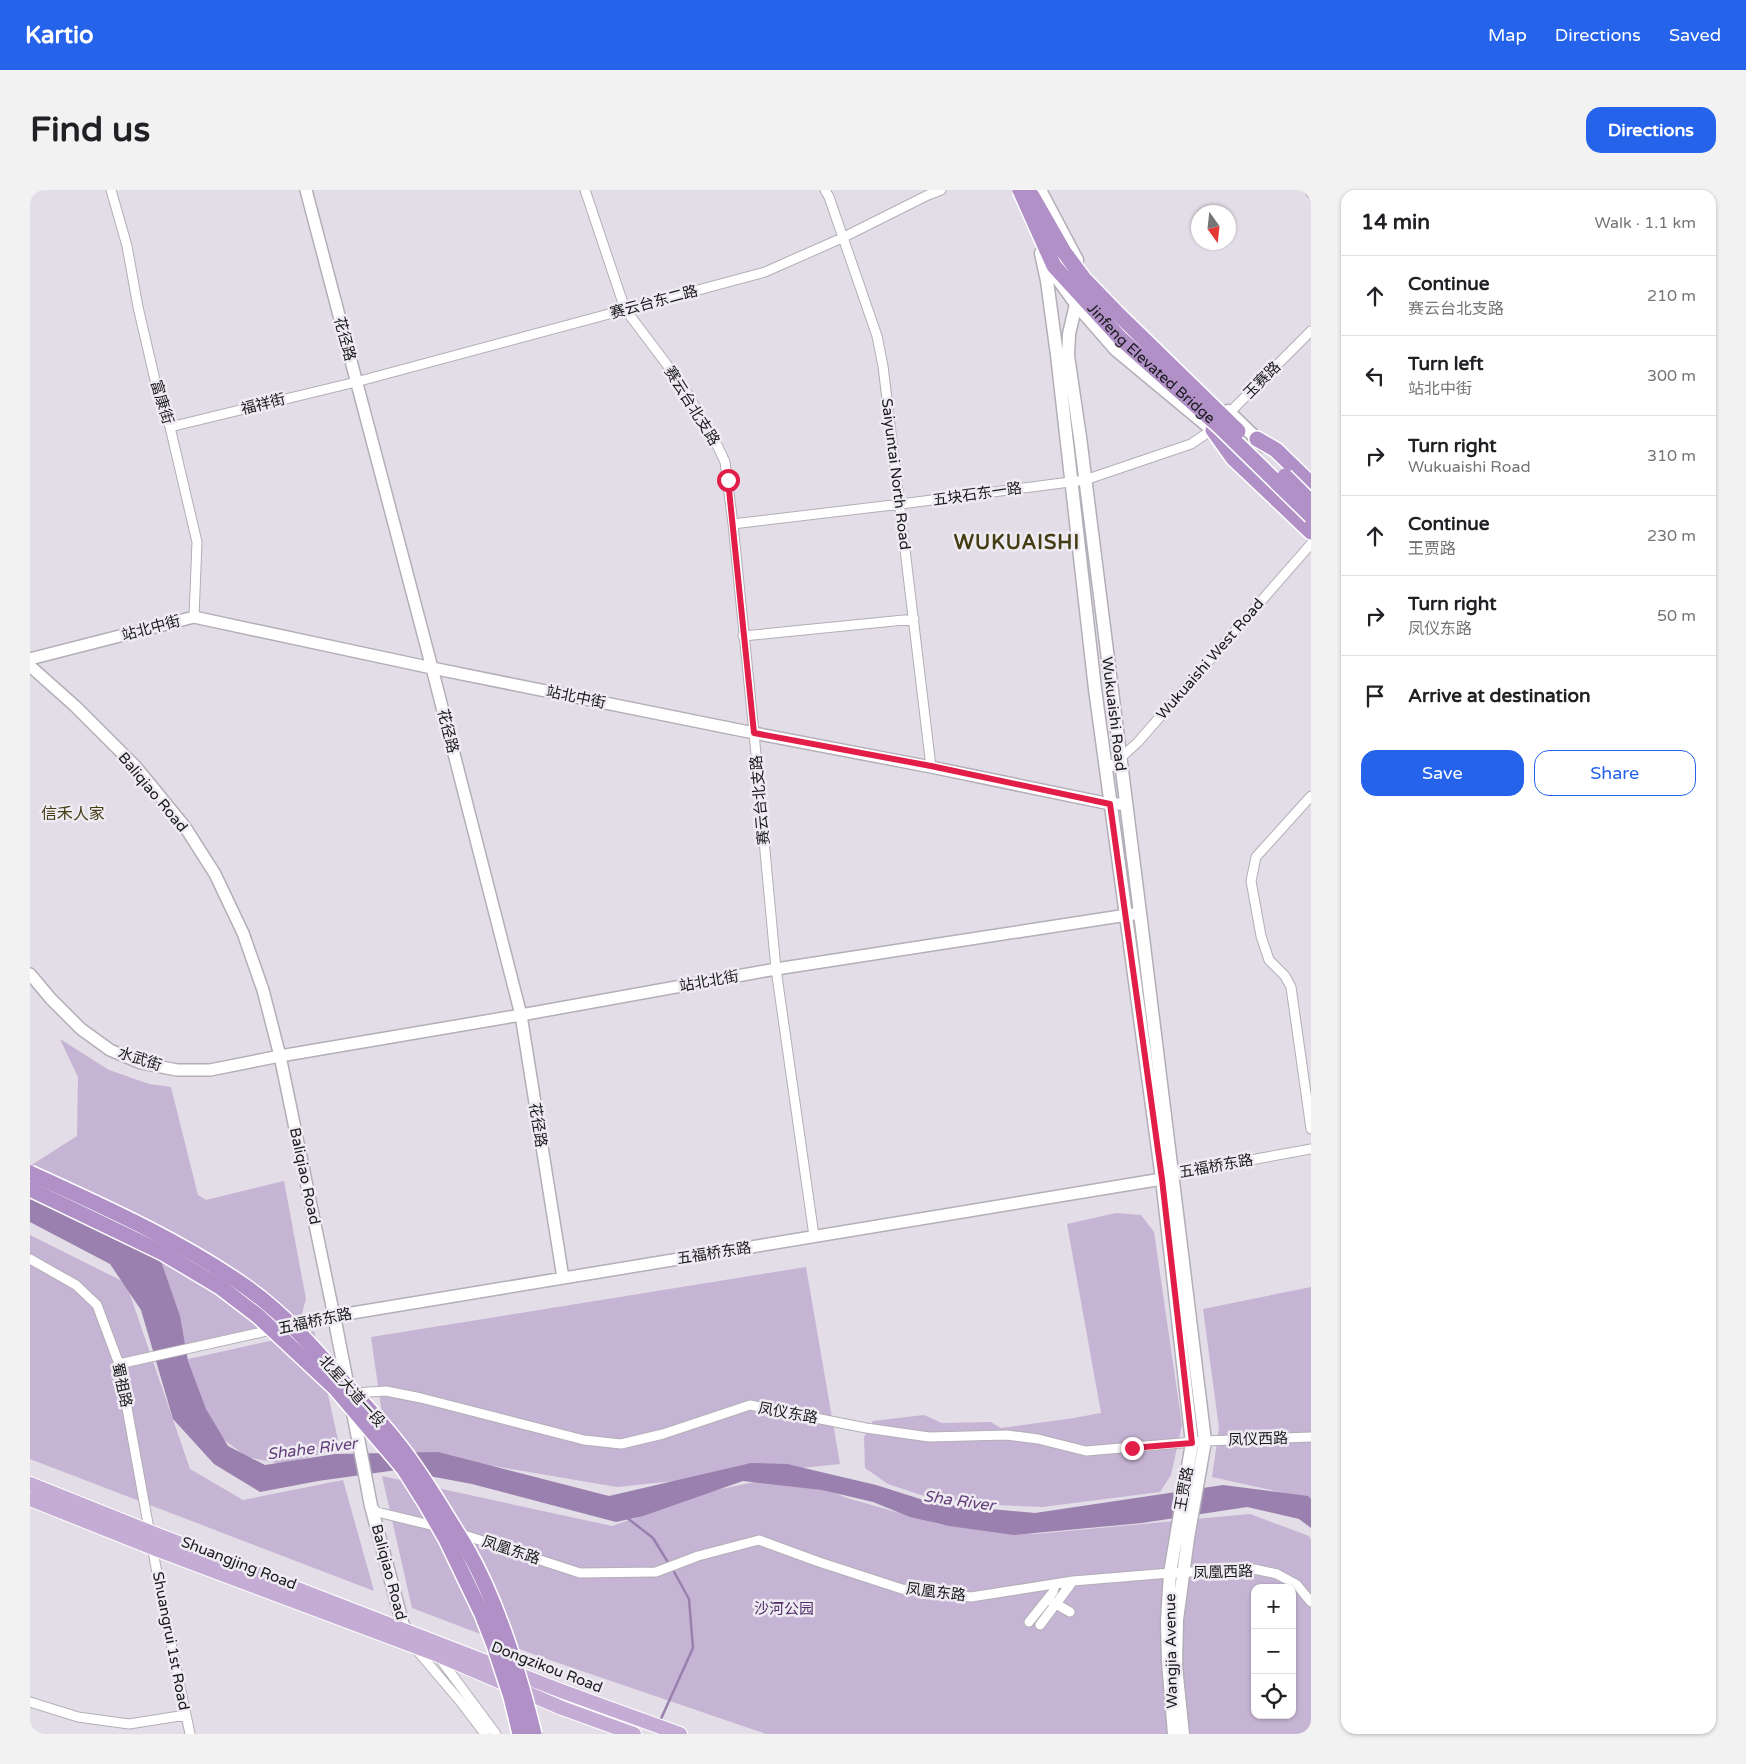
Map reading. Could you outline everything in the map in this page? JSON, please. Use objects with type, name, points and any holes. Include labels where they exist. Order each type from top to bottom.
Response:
[{"type":"highway","name":"Jinfeng Elevated Bridge","points":[[1020,190],[1054,266],[1120,338],[1220,427],[1311,516]]},
{"type":"highway","name":"Jinfeng Elevated Bridge","points":[[1029,190],[1064,252],[1084,278],[1116,312],[1311,502]]},
{"type":"highway","points":[[1213,430],[1233,458],[1311,532]]},
{"type":"highway","points":[[1257,439],[1276,450],[1311,484]]},
{"type":"highway","name":"北星大道一段","points":[[30,1173],[103,1206],[209,1262],[248,1289],[279,1314],[324,1359],[395,1440],[422,1476],[468,1550],[504,1632],[534,1734]]},
{"type":"highway","name":"北星大道一段","points":[[30,1189],[163,1253],[220,1287],[258,1316],[335,1388],[404,1469],[446,1539],[474,1597],[494,1645],[511,1697],[520,1734]]},
{"type":"main road","points":[[1013,190],[1047,265],[1076,304],[1116,350],[1213,430],[1311,522]]},
{"type":"main road","points":[[1040,190],[1084,274],[1230,412],[1311,495]]},
{"type":"main road","name":"Wukuaishi Road","points":[[1041,253],[1120,759],[1140,914],[1165,1174]]},
{"type":"main road","name":"Wukuaishi Road","points":[[1074,256],[1077,282],[1076,304],[1069,334],[1068,356],[1095,689],[1125,916],[1165,1174]]},
{"type":"main road","points":[[1165,1174],[1198,1442],[1182,1539]]},
{"type":"main road","name":"Baliqiao Road","points":[[334,1316],[371,1506],[404,1629],[415,1648]]},
{"type":"main road","name":"Shuangjing Road","points":[[30,1484],[404,1629]]},
{"type":"main road","name":"Shuangjing Road","points":[[30,1499],[153,1548],[438,1656]]},
{"type":"main road","name":"Wangjia Avenue","points":[[1174,1734],[1167,1637],[1170,1573],[1182,1539]]},
{"type":"main road","name":"Wangjia Avenue","points":[[1182,1539],[1184,1573],[1178,1620],[1176,1666],[1183,1734]]},
{"type":"main road","name":"Dongzikou Road","points":[[404,1629],[564,1692],[680,1734]]},
{"type":"main road","name":"Dongzikou Road","points":[[438,1656],[562,1708],[633,1733]]},
{"type":"street","name":"富康街","points":[[111,190],[127,246],[152,371],[170,427],[197,542],[194,616]]},
{"type":"street","name":"花径路","points":[[306,190],[521,1015],[563,1278]]},
{"type":"street","name":"赛云台北支路","points":[[585,190],[624,310],[683,386],[718,447],[724,462],[733,524],[776,969],[814,1236]]},
{"type":"street","name":"Saiyuntai North Road","points":[[825,190],[877,336],[883,366],[931,766]]},
{"type":"street","name":"赛云台东二路","points":[[356,382],[765,272],[842,238],[928,194],[942,190]]},
{"type":"street","name":"玉赛路","points":[[1213,430],[1311,331]]},
{"type":"street","name":"福祥街","points":[[170,427],[356,382]]},
{"type":"street","name":"五块石东一路","points":[[733,524],[1078,481],[1191,444],[1213,430]]},
{"type":"street","name":"Wukuaishi West Road","points":[[1106,771],[1144,734],[1311,544]]},
{"type":"street","name":"站北中街","points":[[30,658],[194,616],[432,668],[754,733],[931,766],[1110,804],[1125,804]]},
{"type":"street","points":[[743,636],[914,619]]},
{"type":"street","name":"Baliqiao Road","points":[[30,666],[75,706],[136,768],[185,827],[214,874],[243,933],[263,990],[280,1056],[334,1316]]},
{"type":"street","points":[[1311,796],[1256,857],[1252,881],[1261,936],[1269,960],[1285,976],[1291,986],[1311,1130]]},
{"type":"street","name":"站北北街","points":[[280,1056],[776,969],[1140,914]]},
{"type":"street","name":"水武街","points":[[30,974],[50,999],[81,1030],[110,1050],[140,1062],[177,1070],[210,1070],[280,1056]]},
{"type":"street","name":"五福桥东路","points":[[119,1364],[334,1316],[814,1236],[1311,1148]]},
{"type":"street","name":"蜀祖路","points":[[30,1259],[76,1285],[97,1305],[119,1364],[153,1548]]},
{"type":"street","name":"凤仪东路","points":[[349,1393],[386,1391],[421,1398],[584,1440],[621,1444],[663,1434],[750,1406],[866,1428],[929,1437],[1008,1435],[1038,1439],[1086,1451],[1198,1442]]},
{"type":"street","name":"凤仪西路","points":[[1198,1442],[1311,1437]]},
{"type":"street","name":"凤凰东路","points":[[371,1506],[377,1512],[436,1526],[580,1573],[656,1572],[698,1556],[759,1540],[902,1589],[970,1597],[1073,1581],[1184,1573]]},
{"type":"street","name":"Shuangrui 1st Road","points":[[153,1548],[190,1734]]},
{"type":"street","name":"凤凰西路","points":[[1184,1573],[1254,1569],[1277,1574],[1297,1585],[1311,1602]]},
{"type":"street","points":[[1040,1624],[1073,1581]]},
{"type":"street","points":[[1030,1622],[1053,1592],[1055,1584]]},
{"type":"street","points":[[1047,1599],[1070,1612]]},
{"type":"street","name":"Baliqiao Road","points":[[415,1648],[460,1701],[484,1734]]},
{"type":"street","points":[[438,1656],[496,1734]]},
{"type":"street","points":[[30,1702],[78,1717],[129,1724],[186,1715]]},
{"type":"green space","points":[[60,1039],[109,1070],[149,1084],[171,1087],[198,1195],[206,1200],[284,1181],[306,1299],[301,1317],[184,1345],[153,1276],[30,1203],[30,1166],[77,1136],[78,1077]]},
{"type":"green space","points":[[1116,1213],[1141,1215],[1154,1232],[1182,1425],[1171,1475],[1160,1492],[1042,1507],[998,1505],[930,1498],[888,1484],[865,1468],[864,1437],[873,1421],[924,1415],[942,1423],[991,1422],[1001,1428],[1101,1413],[1067,1224]]},
{"type":"green space","points":[[30,1235],[126,1283],[190,1469],[243,1500],[343,1480],[374,1591],[30,1459]]},
{"type":"green space","points":[[806,1267],[840,1464],[617,1487],[387,1448],[371,1337]]},
{"type":"green space","points":[[1311,1287],[1311,1499],[1212,1477],[1219,1428],[1203,1309]]},
{"type":"green space","points":[[314,1331],[340,1449],[282,1464],[247,1457],[223,1439],[199,1411],[184,1360]]},
{"type":"green space","name":"沙河公园","points":[[382,1476],[612,1526],[712,1491],[759,1481],[825,1489],[847,1498],[938,1524],[1035,1534],[1250,1514],[1309,1536],[1311,1539],[1311,1734],[766,1734],[541,1657],[412,1608]]},
{"type":"shaded area","points":[[30,1183],[155,1244],[180,1316],[188,1361],[206,1409],[228,1446],[265,1465],[335,1454],[438,1452],[609,1496],[751,1463],[787,1464],[876,1485],[936,1504],[1035,1513],[1223,1485],[1308,1496],[1311,1499],[1311,1528],[1299,1519],[1247,1507],[1142,1523],[1014,1535],[949,1526],[910,1517],[873,1502],[822,1490],[743,1481],[643,1516],[616,1522],[472,1484],[397,1470],[318,1481],[260,1492],[214,1464],[173,1419],[141,1310],[110,1264],[30,1222]]},
{"type":"waterway","points":[[626,1517],[653,1538],[669,1564]]},
{"type":"waterway","points":[[660,1721],[693,1648],[689,1599],[672,1568]]},
{"type":"district","name":"WUKUAISHI","points":[[1017,543]]},
{"type":"district","name":"信禾人家","points":[[73,814]]},
{"type":"route","points":[[728,480],[754,733],[931,766],[1110,804],[1162,1179],[1192,1443],[1132,1448]]},
{"type":"water label","name":"Shahe River","points":[[312,1449]]},
{"type":"water label","name":"Sha River","points":[[959,1501]]}]
